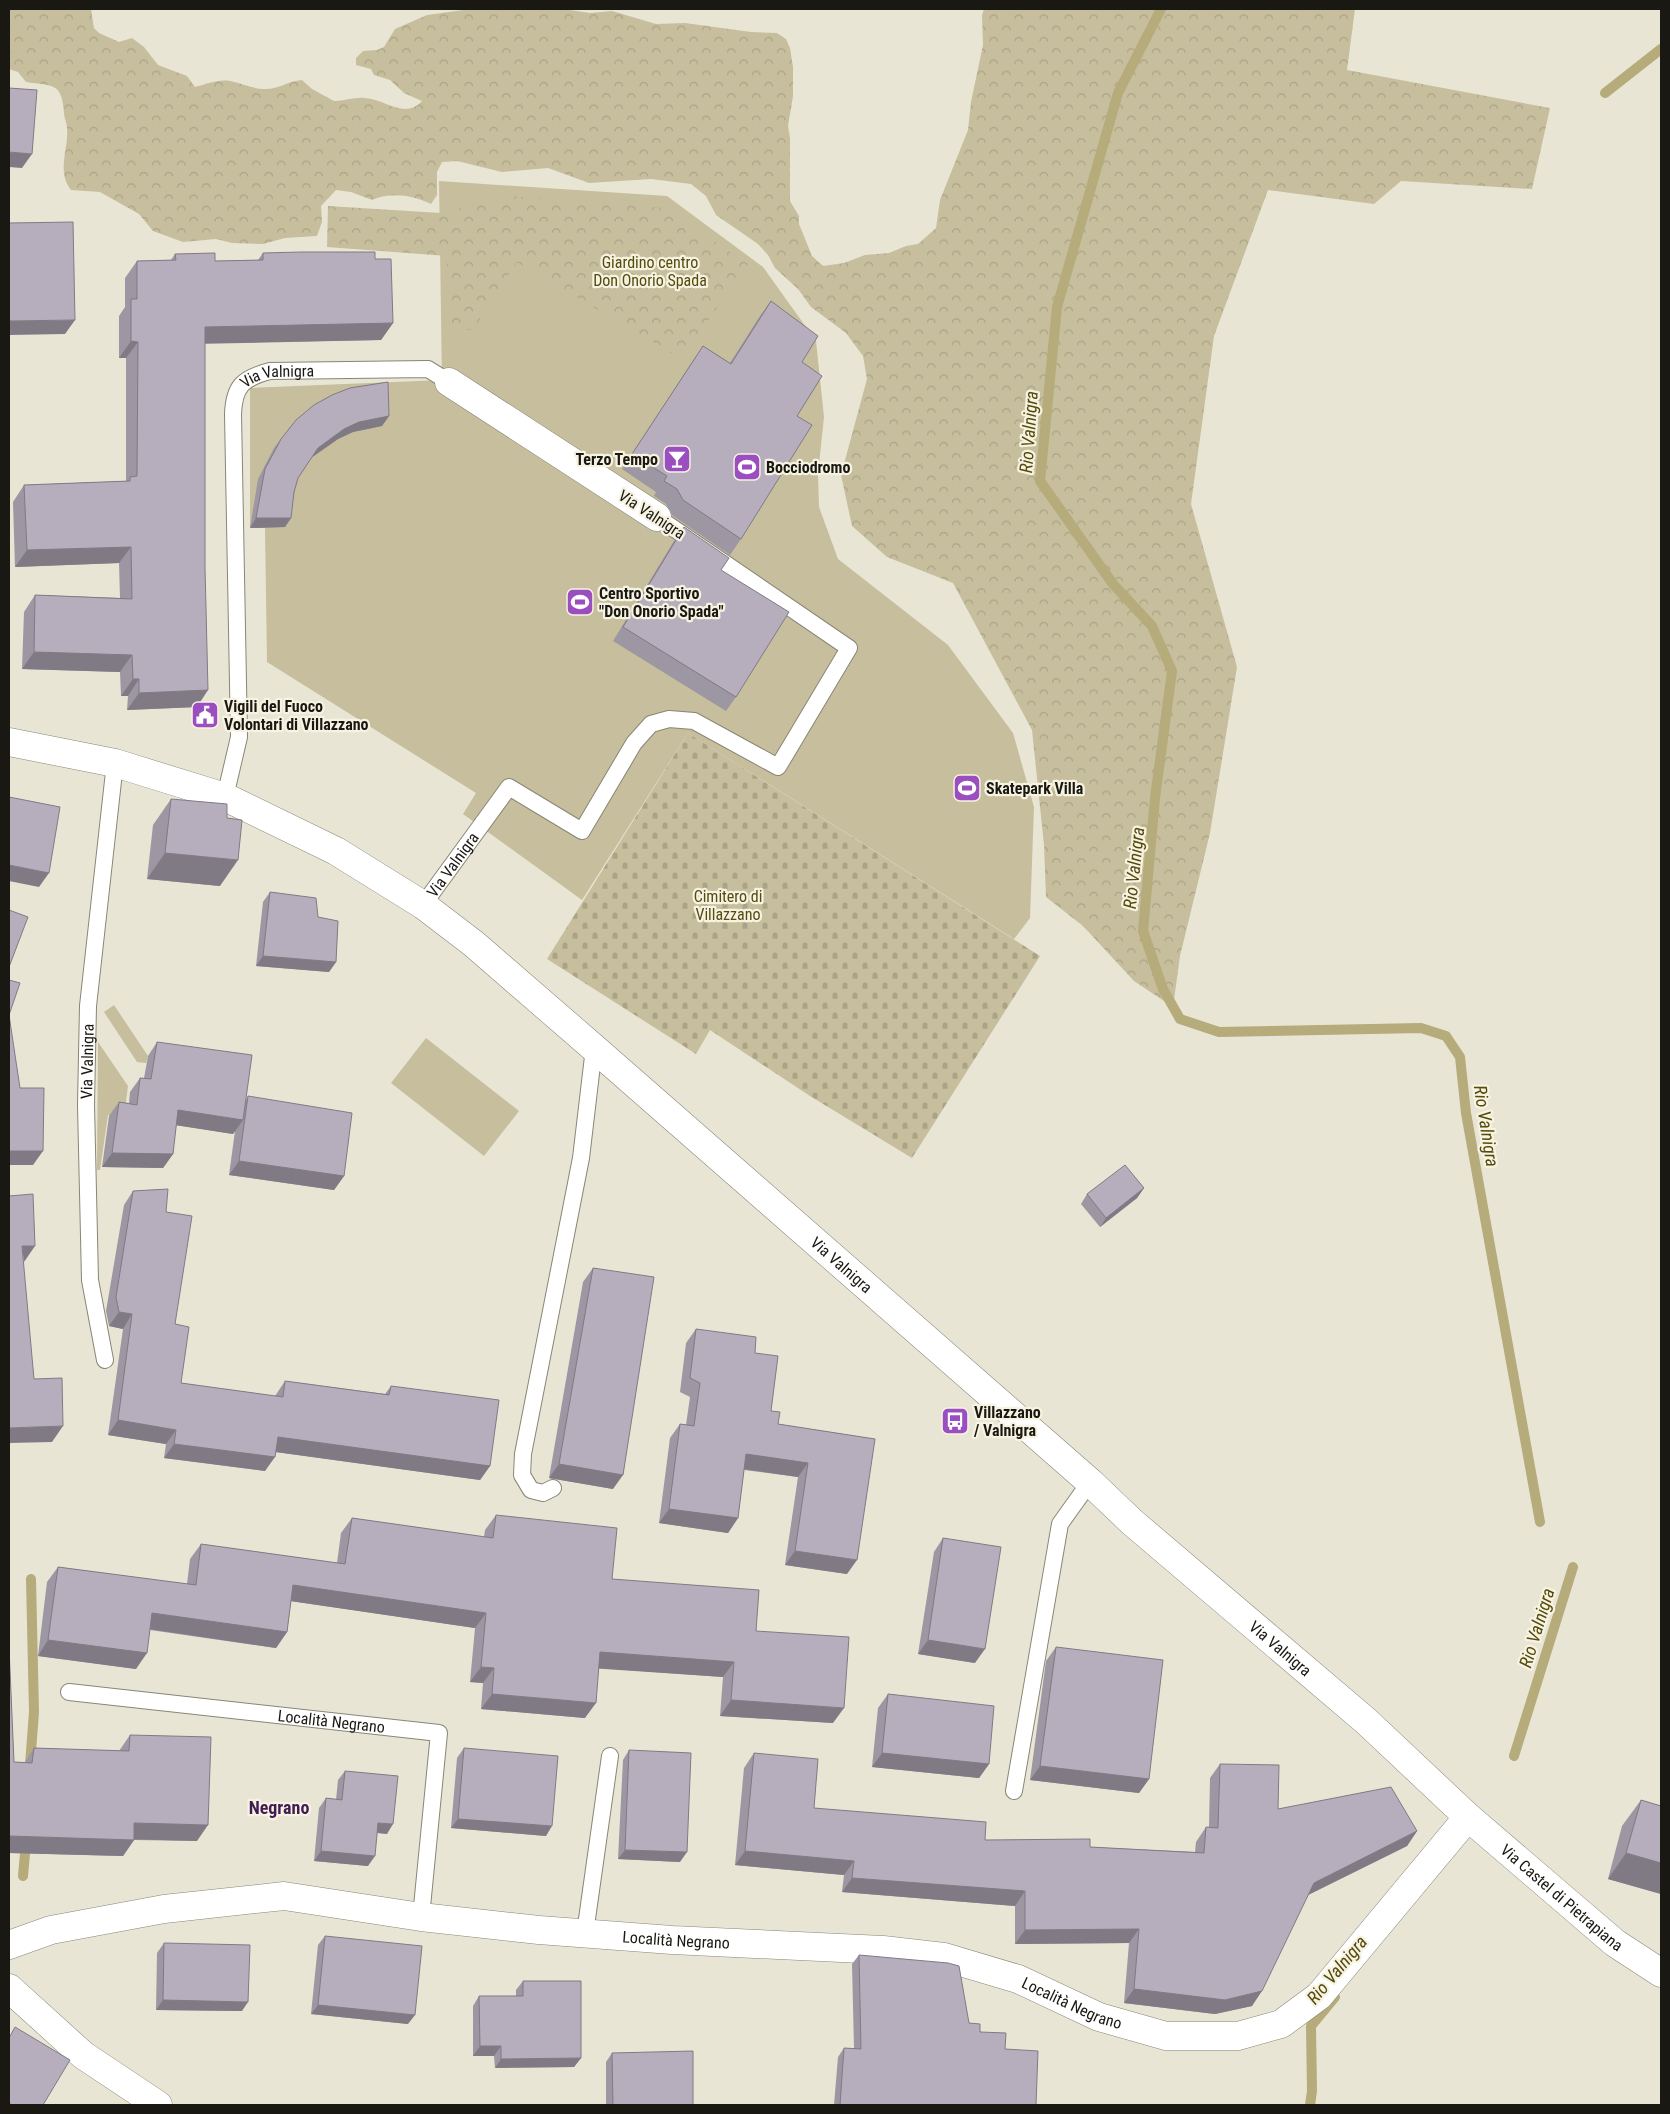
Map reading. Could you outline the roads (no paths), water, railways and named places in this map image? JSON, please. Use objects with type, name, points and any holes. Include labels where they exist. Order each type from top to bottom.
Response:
[{"type":"main road","name":"Via Valnigra","points":[[449,382],[657,518]]},
{"type":"main road","name":"Via Valnigra","points":[[9,742],[115,763],[225,797],[336,851],[423,905],[474,944],[1090,1482],[1140,1529],[1366,1721],[1468,1817]]},
{"type":"main road","name":"Località Negrano","points":[[9,1945],[51,1930],[164,1908],[284,1896],[421,1917],[585,1933],[672,1940],[883,1950],[944,1956],[1018,1979],[1099,2017],[1166,2036],[1238,2036],[1281,2024],[1319,1996],[1468,1817]]},
{"type":"main road","name":"Via Castel di Pietrapiana","points":[[1468,1817],[1615,1943],[1661,1973]]},
{"type":"main road","points":[[9,1988],[83,2055],[158,2105]]},
{"type":"lane","name":"Via Valnigra","points":[[225,797],[239,737],[233,399],[242,383],[255,375],[270,371],[428,368],[449,382]]},
{"type":"lane","name":"Via Valnigra","points":[[423,905],[509,787],[582,831],[634,743],[651,724],[669,719],[694,721],[778,767],[849,648],[657,518]]},
{"type":"lane","name":"Via Valnigra","points":[[105,1360],[90,1280],[86,1105],[88,1006],[115,763]]},
{"type":"lane","points":[[553,1488],[543,1492],[531,1490],[522,1475],[523,1454],[581,1158],[594,1048]]},
{"type":"lane","points":[[1014,1790],[1060,1524],[1090,1482]]},
{"type":"lane","name":"Località Negrano","points":[[69,1692],[439,1733],[421,1917]]},
{"type":"lane","points":[[585,1933],[610,1756]]},
{"type":"waterway","name":"Rio Valnigra","points":[[1161,9],[1118,93],[1057,307],[1040,481],[1113,584],[1152,626],[1172,671],[1155,798],[1143,931],[1163,989],[1180,1019],[1219,1032],[1421,1028],[1446,1036],[1460,1057],[1466,1113],[1540,1522]]},
{"type":"waterway","points":[[1605,93],[1661,49]]},
{"type":"waterway","name":"Rio Valnigra","points":[[1514,1756],[1573,1567]]},
{"type":"waterway","points":[[30,1765],[34,1712],[31,1579]]},
{"type":"waterway","points":[[23,1876],[26,1842]]},
{"type":"waterway","name":"Rio Valnigra","points":[[1310,2105],[1312,2091],[1311,2026],[1335,1997]]},
{"type":"place","name":"Terzo Tempo","points":[[677,459]]},
{"type":"place","name":"Bocciodromo","points":[[747,467]]},
{"type":"place","name":"Centro Sportivo \"Don Onorio Spada\"","points":[[580,602]]},
{"type":"place","name":"Vigili del Fuoco Volontari di Villazzano","points":[[205,715]]},
{"type":"place","name":"Skatepark Villa","points":[[967,788]]},
{"type":"place","name":"Villazzano / Valnigra","points":[[955,1421]]},
{"type":"district","name":"Negrano","points":[[279,1808]]},
{"type":"park label","name":"Giardino centro Don Onorio Spada","points":[[650,271]]},
{"type":"park label","name":"Cimitero di Villazzano","points":[[728,905]]}]
